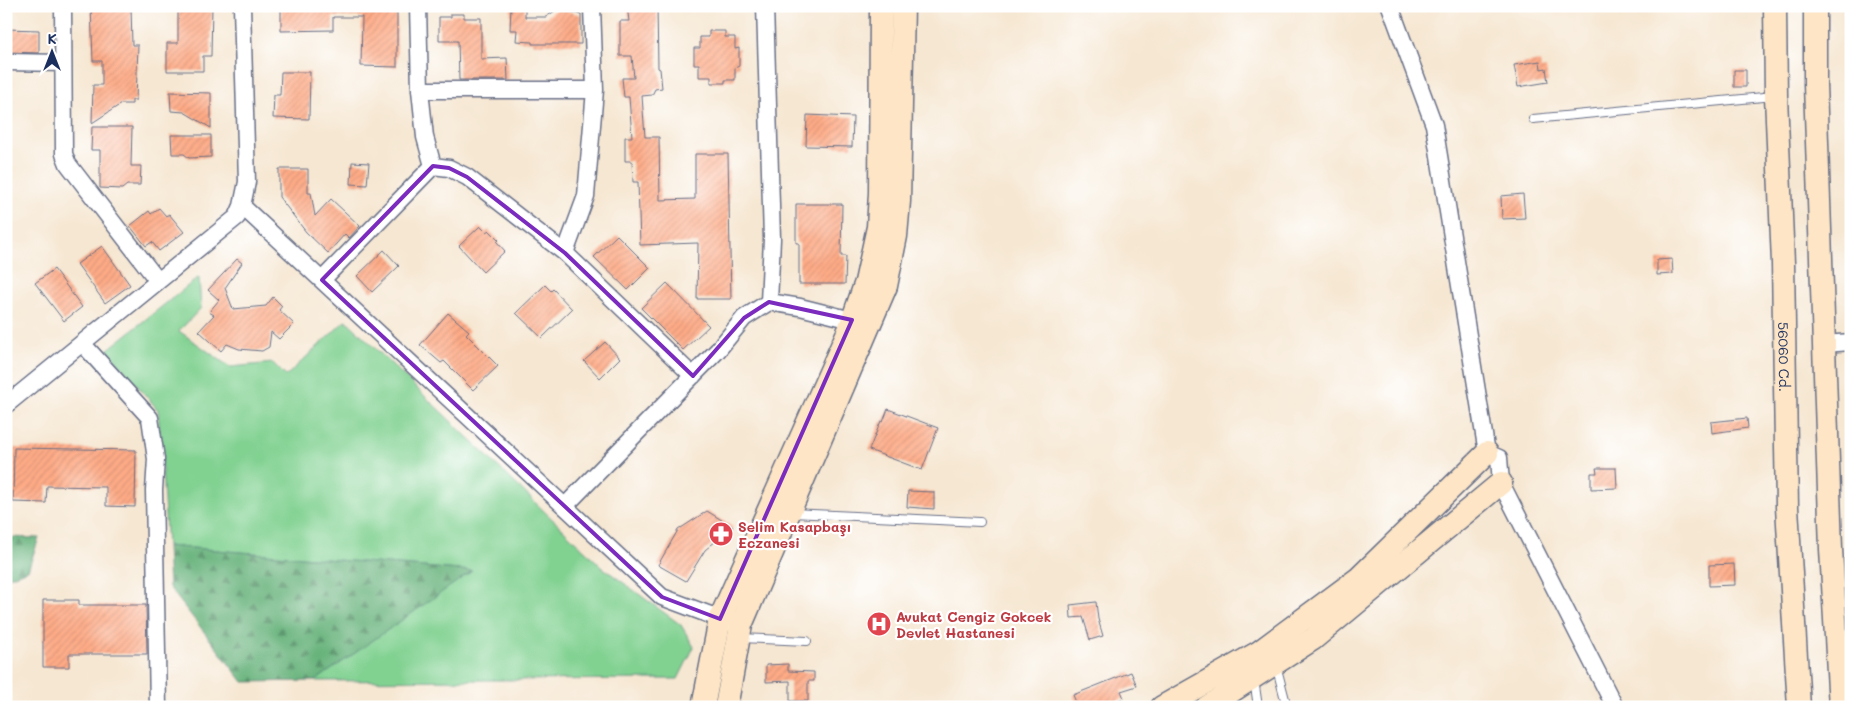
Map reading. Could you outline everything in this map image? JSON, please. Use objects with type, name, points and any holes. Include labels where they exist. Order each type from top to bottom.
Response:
[{"type":"street","points":[[62,6],[64,154],[68,164],[158,281]]},
{"type":"street","points":[[6,404],[237,217],[242,206],[247,182],[242,6]]},
{"type":"street","points":[[418,6],[420,90],[425,138],[433,166]]},
{"type":"street","points":[[564,253],[586,196],[595,90],[592,6]]},
{"type":"street","points":[[765,6],[772,230],[769,302]]},
{"type":"street","points":[[703,707],[866,282],[878,227],[880,193],[881,6]]},
{"type":"street","points":[[726,707],[733,628],[790,513],[886,286],[896,236],[899,193],[903,6]]},
{"type":"street","points":[[1390,6],[1434,125],[1487,453]]},
{"type":"street","name":"56060 Cd.","points":[[1775,6],[1787,507],[1799,707]]},
{"type":"street","points":[[1815,6],[1816,94],[1831,549],[1843,630],[1840,707]]},
{"type":"street","points":[[6,62],[63,63]]},
{"type":"street","points":[[420,90],[595,90]]},
{"type":"street","points":[[322,280],[433,166]]},
{"type":"street","points":[[433,166],[449,168],[467,177],[564,253],[693,376]]},
{"type":"street","points":[[242,206],[662,597],[733,628]]},
{"type":"street","points":[[564,506],[718,350],[744,318],[769,302],[800,307],[852,320]]},
{"type":"street","points":[[1824,344],[1851,342]]},
{"type":"street","points":[[82,343],[150,418],[156,459],[154,490],[158,707]]},
{"type":"street","points":[[1487,453],[1500,458],[1501,484],[1614,707]]},
{"type":"street","points":[[1162,707],[1259,652],[1359,578],[1487,453]]},
{"type":"street","points":[[1207,707],[1313,639],[1501,484]]},
{"type":"lane","points":[[1533,119],[1776,96]]},
{"type":"lane","points":[[790,513],[980,522]]},
{"type":"lane","points":[[733,628],[808,641]]},
{"type":"lane","points":[[1275,663],[1287,707]]},
{"type":"lane","points":[[1254,677],[1258,707]]},
{"type":"highlighted area","points":[[433,166],[449,168],[467,177],[565,253],[693,376],[744,318],[769,302],[852,320],[720,619],[662,597],[322,280]]},
{"type":"green space","points":[[199,277],[201,308],[179,331],[230,367],[273,363],[286,376],[346,320],[602,567],[681,625],[694,647],[678,679],[315,681],[471,571],[167,546],[158,410],[107,350]]},
{"type":"green space","points":[[6,537],[39,538],[28,570],[6,578]]},
{"type":"green space","points":[[167,546],[472,571],[315,681],[243,682],[169,587]]},
{"type":"building","points":[[91,6],[131,6],[132,45],[138,45],[136,100],[132,100],[132,104],[121,104],[92,123],[93,85],[102,85],[102,61],[93,61]]},
{"type":"building","points":[[178,6],[212,6],[211,56],[203,56],[203,71],[167,71],[167,43],[178,43]]},
{"type":"building","points":[[281,6],[397,6],[397,67],[361,66],[362,17],[333,17],[333,30],[281,31]]},
{"type":"building","points":[[511,6],[525,6],[525,17],[546,17],[559,8],[581,15],[581,44],[532,44],[532,42],[516,41],[517,30],[510,30]]},
{"type":"building","points":[[627,6],[657,6],[658,68],[660,69],[662,88],[655,89],[652,95],[642,96],[645,137],[659,137],[660,200],[695,199],[695,154],[728,154],[731,299],[697,299],[698,243],[640,245],[638,182],[633,182],[632,161],[625,161],[625,137],[632,137],[629,97],[624,97],[622,78],[634,78],[632,56],[620,56],[620,21],[629,21]]},
{"type":"building","points":[[451,14],[464,14],[464,18],[481,18],[481,59],[507,58],[508,80],[459,80],[458,41],[439,41],[439,17],[451,17]]},
{"type":"building","points":[[6,29],[39,30],[39,53],[6,52]]},
{"type":"building","points":[[709,31],[725,31],[725,37],[735,37],[735,49],[739,48],[739,66],[735,68],[735,80],[725,80],[725,83],[711,83],[711,77],[699,77],[699,64],[694,64],[694,48],[700,48],[700,37],[709,37]]},
{"type":"building","points":[[1540,61],[1541,69],[1546,68],[1548,82],[1518,87],[1514,65]]},
{"type":"building","points":[[1734,70],[1746,70],[1746,87],[1734,87]]},
{"type":"building","points":[[281,72],[310,72],[309,119],[273,118],[274,95],[280,95]]},
{"type":"building","points":[[170,92],[211,93],[211,128],[184,112],[171,111]]},
{"type":"building","points":[[807,115],[853,117],[852,147],[806,146]]},
{"type":"building","points":[[92,127],[132,127],[131,166],[141,166],[140,185],[127,185],[122,189],[100,188],[100,150],[91,150]]},
{"type":"building","points":[[171,135],[211,135],[211,157],[189,158],[184,154],[172,154]]},
{"type":"building","points":[[352,162],[369,163],[367,185],[351,184]]},
{"type":"building","points":[[279,169],[308,169],[308,193],[311,193],[315,216],[331,199],[360,226],[349,238],[345,234],[328,253],[306,232],[279,197]]},
{"type":"building","points":[[1523,194],[1525,218],[1502,219],[1501,196]]},
{"type":"building","points":[[796,204],[842,204],[841,256],[846,256],[845,284],[799,284],[799,243],[796,243]]},
{"type":"building","points":[[159,208],[166,216],[169,214],[184,232],[159,251],[152,242],[146,246],[130,226],[149,211],[151,214]]},
{"type":"building","points":[[480,226],[486,232],[489,230],[499,240],[497,242],[505,251],[483,272],[459,246]]},
{"type":"building","points":[[617,235],[650,268],[628,290],[594,257]]},
{"type":"building","points":[[102,246],[130,285],[105,303],[77,264]]},
{"type":"building","points":[[384,250],[399,266],[372,292],[357,276]]},
{"type":"building","points":[[237,259],[242,263],[225,288],[233,309],[266,306],[273,297],[282,306],[279,310],[294,324],[279,339],[271,332],[269,347],[262,351],[239,349],[227,344],[221,351],[199,331],[214,315],[209,312],[219,300],[208,290]]},
{"type":"building","points":[[1672,259],[1673,274],[1657,275],[1657,260]]},
{"type":"building","points":[[54,269],[82,307],[64,321],[35,283]]},
{"type":"building","points":[[667,283],[709,326],[683,350],[641,308]]},
{"type":"building","points":[[545,285],[551,291],[553,289],[572,309],[542,338],[516,313]]},
{"type":"building","points":[[448,313],[469,331],[466,334],[498,366],[473,390],[444,361],[441,363],[420,345]]},
{"type":"building","points":[[605,342],[620,358],[600,378],[584,361]]},
{"type":"building","points":[[888,409],[938,428],[922,470],[869,450]]},
{"type":"building","points":[[1747,418],[1748,428],[1712,433],[1711,422]]},
{"type":"building","points":[[14,448],[136,450],[135,507],[106,506],[106,487],[47,486],[46,503],[13,502]]},
{"type":"building","points":[[1596,468],[1616,468],[1617,488],[1591,489],[1591,473],[1597,473]]},
{"type":"building","points":[[908,491],[934,492],[934,509],[907,507]]},
{"type":"building","points":[[707,511],[733,527],[705,550],[686,581],[658,565],[678,530]]},
{"type":"building","points":[[1734,564],[1735,585],[1709,586],[1709,565]]},
{"type":"building","points":[[43,600],[79,600],[79,605],[146,605],[147,654],[69,654],[69,667],[43,667]]},
{"type":"building","points":[[1096,602],[1103,636],[1090,640],[1083,617],[1071,618],[1070,605]]},
{"type":"building","points":[[788,664],[788,671],[814,672],[814,681],[808,681],[808,701],[790,701],[790,681],[766,682],[766,665]]},
{"type":"building","points":[[1131,672],[1137,686],[1121,691],[1124,698],[1102,707],[1078,707],[1073,695]]},
{"type":"place","name":"Selim Kasapbaşı Eczanesi","points":[[721,534]]},
{"type":"place","name":"Avukat Cengiz Gokcek Devlet Hastanesi","points":[[879,624]]}]
